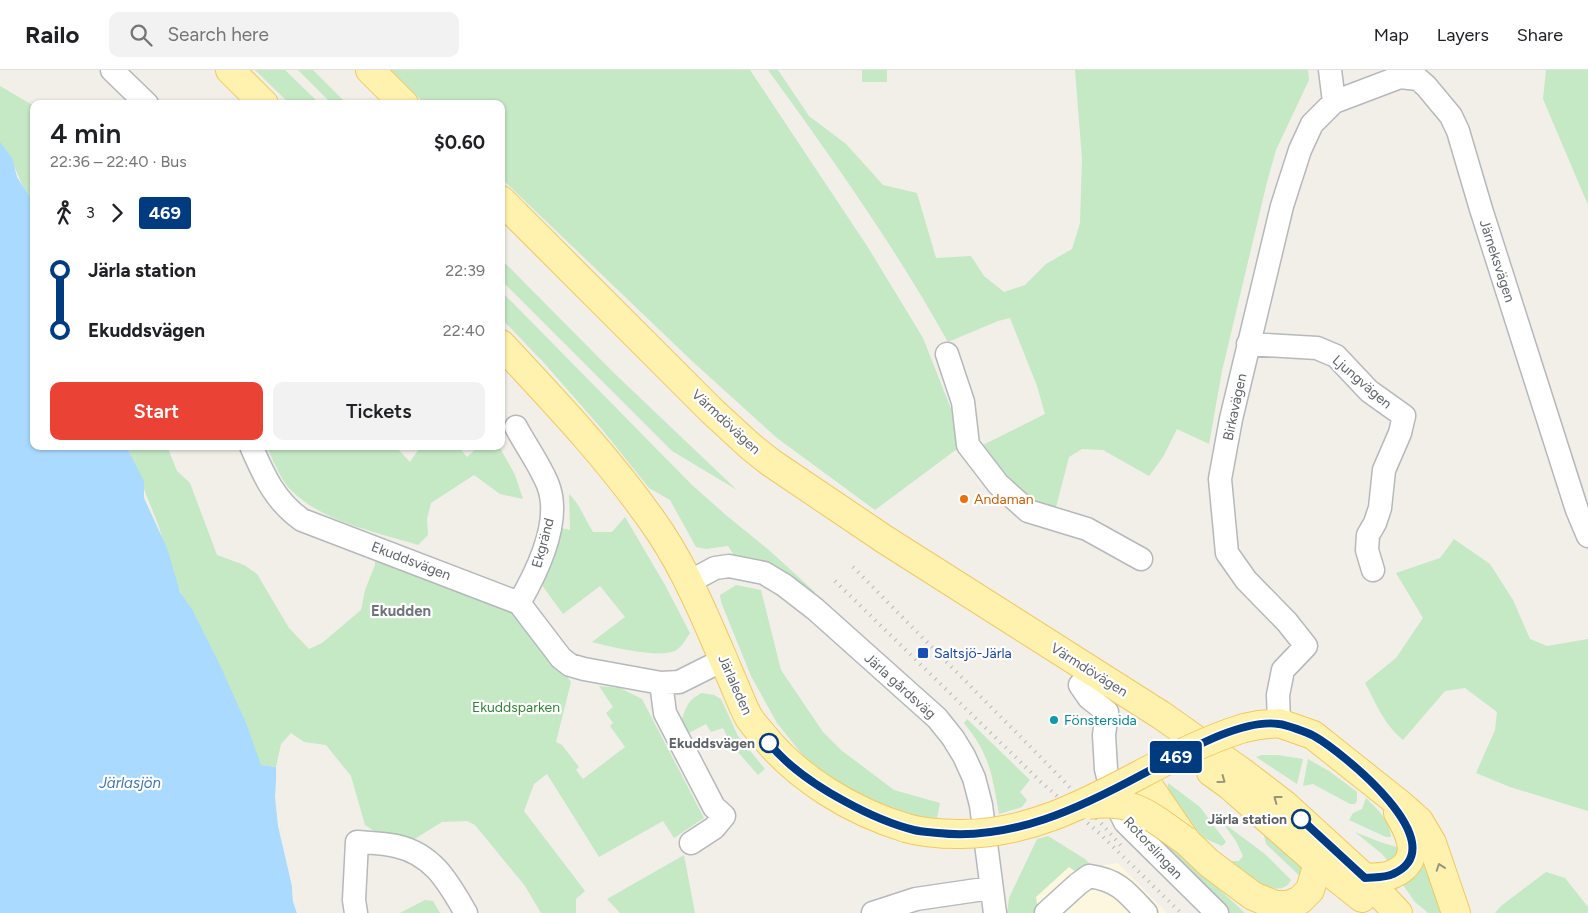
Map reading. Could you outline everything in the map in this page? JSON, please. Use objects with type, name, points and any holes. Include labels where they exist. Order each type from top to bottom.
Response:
[{"type":"main road","points":[[230,70],[260,100]]},
{"type":"main road","points":[[370,70],[400,100]]},
{"type":"main road","name":"Värmdövägen","points":[[505,204],[712,411],[750,446],[778,468],[984,603],[1161,715],[1242,772],[1285,805],[1365,878],[1398,913]]},
{"type":"main road","name":"Järlaleden","points":[[505,348],[628,488],[661,534],[689,582],[749,718],[774,750],[801,774],[829,793],[885,821],[916,831],[948,834],[999,832],[1024,826],[1079,806],[1209,740],[1259,724],[1279,724],[1313,735],[1356,768]]},
{"type":"main road","name":"Värmdövägen","points":[[984,603],[1080,685],[1136,719],[1229,785],[1318,864],[1380,913]]},
{"type":"main road","points":[[1356,768],[1393,804],[1409,829],[1412,845],[1411,856],[1401,869],[1391,875],[1365,878]]},
{"type":"main road","points":[[1356,768],[1419,821],[1432,843],[1456,913]]},
{"type":"main road","points":[[1141,775],[1186,841]]},
{"type":"main road","points":[[1079,806],[1106,802],[1132,806],[1145,812],[1186,841],[1209,863],[1253,896],[1275,905],[1289,905],[1300,900],[1310,890],[1318,864]]},
{"type":"main road","points":[[1209,863],[1226,886],[1256,913]]},
{"type":"street","points":[[112,70],[143,100]]},
{"type":"street","points":[[1330,70],[1334,102]]},
{"type":"street","name":"Järneksvägen","points":[[1334,102],[1400,77],[1409,77],[1418,79],[1426,86],[1451,116],[1458,131],[1574,500],[1588,536]]},
{"type":"street","name":"Birkavägen","points":[[1279,724],[1278,695],[1283,670],[1306,646],[1287,622],[1246,580],[1227,553],[1220,479],[1248,344],[1282,206],[1300,150],[1312,124],[1334,102]]},
{"type":"street","name":"Ljungvägen","points":[[1248,344],[1317,348],[1336,356],[1369,391],[1404,416],[1400,433],[1384,470],[1380,508],[1376,523],[1368,534],[1367,550],[1373,570]]},
{"type":"street","points":[[947,354],[963,402],[968,445],[998,484],[1028,511],[1087,529],[1141,559]]},
{"type":"street","name":"Ekgränd","points":[[516,427],[548,486],[552,509],[545,546],[533,579],[519,603]]},
{"type":"street","name":"Ekuddsvägen","points":[[253,450],[272,489],[288,510],[302,520],[519,603]]},
{"type":"street","name":"Järla gårdsväg","points":[[689,582],[715,568],[729,566],[764,573],[784,585],[815,609],[937,718],[953,738],[974,778],[981,805],[995,913]]},
{"type":"street","points":[[519,603],[561,658],[570,665],[584,669],[661,683],[679,682],[723,660]]},
{"type":"street","points":[[661,683],[665,713],[714,807],[724,816],[714,828],[691,843]]},
{"type":"street","name":"Rotorslingan","points":[[1080,685],[1089,698],[1107,712],[1104,735],[1106,769],[1112,798],[1125,822],[1217,913]]},
{"type":"street","points":[[356,913],[354,900],[357,842],[394,845],[415,851],[426,858],[441,874],[466,913]]},
{"type":"street","points":[[1046,913],[1089,876],[1112,881],[1129,894],[1146,913]]},
{"type":"street","points":[[873,913],[916,899],[992,888]]},
{"type":"shaded area","points":[[1118,863],[1167,913],[1037,913],[1035,897],[1069,866],[1093,867]]},
{"type":"green space","points":[[255,70],[285,70],[316,100],[286,100]]},
{"type":"green space","points":[[298,70],[313,70],[343,100],[328,100]]},
{"type":"green space","points":[[391,70],[750,70],[869,249],[923,338],[959,429],[957,449],[875,510],[777,438],[692,361],[505,182],[505,100],[421,100]]},
{"type":"green space","points":[[768,70],[778,70],[809,116],[846,144],[883,185],[917,193],[936,258],[971,256],[984,276],[1004,292],[1025,285],[1046,264],[1072,249],[1080,223],[1082,159],[1075,70],[1308,70],[1309,80],[1276,150],[1267,182],[1222,371],[1209,444],[1177,429],[1163,457],[1149,476],[1103,450],[1082,449],[1069,457],[1055,511],[1050,513],[1014,490],[983,445],[1045,414],[1037,386],[1010,318],[998,321],[948,342],[907,272],[862,203]]},
{"type":"green space","points":[[862,70],[887,70],[887,82],[862,82]]},
{"type":"green space","points":[[1546,70],[1588,70],[1588,205],[1543,99]]},
{"type":"green space","points":[[0,86],[30,104],[30,203],[15,168],[0,147]]},
{"type":"green space","points":[[505,263],[615,374],[737,490],[672,451],[505,284]]},
{"type":"green space","points":[[505,295],[692,485],[770,551],[815,594],[778,569],[759,562],[736,558],[728,546],[706,549],[696,547],[670,500],[649,488],[601,428],[545,364],[505,322]]},
{"type":"green space","name":"Ekuddsparken","points":[[129,450],[169,450],[177,471],[190,483],[217,555],[244,565],[257,574],[289,628],[309,649],[322,643],[361,610],[365,590],[375,561],[445,578],[503,602],[555,659],[571,682],[556,742],[562,745],[579,767],[576,770],[583,779],[625,747],[610,726],[613,723],[606,713],[613,707],[599,686],[620,688],[642,699],[704,818],[674,838],[663,821],[599,857],[547,774],[534,784],[524,811],[585,891],[576,899],[576,913],[541,913],[525,886],[475,825],[467,821],[442,822],[413,840],[384,838],[365,825],[351,776],[326,745],[304,742],[291,733],[281,744],[276,767],[261,765],[174,578],[159,527]]},
{"type":"green space","points":[[268,450],[399,450],[410,462],[418,450],[461,450],[467,457],[475,450],[501,450],[515,475],[523,499],[500,494],[474,475],[431,503],[427,519],[428,535],[418,545],[351,525],[318,510],[291,490],[277,470]]},
{"type":"green space","points":[[569,494],[579,507],[593,532],[612,532],[625,517],[665,585],[690,633],[684,643],[675,651],[646,653],[592,642],[625,617],[600,586],[563,614],[541,584],[555,527],[570,530]]},
{"type":"green space","points":[[1454,539],[1490,564],[1513,600],[1530,639],[1547,646],[1588,639],[1588,811],[1510,787],[1476,773],[1495,730],[1497,712],[1465,688],[1445,691],[1403,740],[1385,720],[1365,683],[1396,658],[1423,618],[1396,573],[1440,558]]},
{"type":"green space","points":[[736,585],[761,590],[781,670],[823,732],[841,750],[894,790],[940,803],[937,818],[911,816],[888,808],[848,789],[805,758],[777,723],[751,676],[721,602],[720,595]]},
{"type":"green space","points":[[702,693],[714,695],[721,699],[738,736],[765,769],[758,775],[731,744],[723,728],[711,732],[706,724],[687,734],[681,722],[684,713],[690,702]]},
{"type":"green space","points":[[967,719],[1030,780],[1020,792],[1027,800],[1022,807],[999,814],[989,766],[973,734],[964,723]]},
{"type":"green space","points":[[1278,755],[1303,759],[1297,784],[1256,757]]},
{"type":"green space","points":[[1308,759],[1329,771],[1357,792],[1355,804],[1350,804],[1313,784],[1303,786]]},
{"type":"green space","points":[[1168,783],[1200,807],[1226,842],[1222,846],[1206,839],[1169,804],[1167,796]]},
{"type":"green space","points":[[1366,798],[1386,820],[1391,837],[1386,837],[1349,820],[1353,813],[1362,809]]},
{"type":"green space","points":[[1222,822],[1265,854],[1291,880],[1285,886],[1278,889],[1261,883],[1244,872],[1231,861],[1239,861],[1243,856],[1236,841]]},
{"type":"green space","points":[[1355,832],[1403,849],[1391,865],[1382,854]]},
{"type":"green space","points":[[1264,835],[1303,868],[1305,881],[1266,844]]},
{"type":"green space","points":[[1048,836],[1085,859],[1093,867],[1079,874],[1069,867],[1036,897],[1037,913],[1007,913],[1009,898],[1037,839]]},
{"type":"green space","points":[[1160,839],[1184,857],[1245,913],[1226,913],[1165,852]]},
{"type":"green space","points":[[1422,850],[1449,913],[1428,913],[1415,902],[1401,882]]},
{"type":"green space","points":[[684,855],[695,913],[620,913],[607,899]]},
{"type":"green space","points":[[1546,872],[1565,878],[1588,907],[1588,913],[1495,913],[1501,906]]},
{"type":"green space","points":[[425,900],[433,901],[440,913],[400,913]]},
{"type":"water","name":"Järlasjön","points":[[0,142],[12,158],[17,177],[30,198],[30,450],[128,450],[144,481],[144,498],[167,548],[180,592],[193,611],[219,663],[246,723],[261,765],[276,767],[277,805],[293,901],[297,913],[0,913]]},
{"type":"pier","points":[[277,765],[279,767],[278,797],[281,826],[294,885],[295,900],[300,913],[297,913],[293,901],[292,886],[278,826],[275,797]]},
{"type":"railway","points":[[853,567],[1063,780],[1123,848]]},
{"type":"railway","points":[[835,581],[1041,782],[1098,832],[1181,913]]},
{"type":"bus line","name":"469","points":[[769,743],[774,750],[801,774],[829,793],[885,821],[916,831],[971,834],[999,832],[1055,816],[1079,806],[1209,740],[1259,724],[1279,724],[1313,735],[1356,768],[1393,804],[1409,829],[1412,845],[1411,856],[1401,869],[1391,875],[1365,878],[1301,819]]},
{"type":"place","name":"Andaman","points":[[964,499]]},
{"type":"place","name":"Saltsjö-Järla","points":[[923,653]]},
{"type":"place","name":"Fönstersida","points":[[1054,720]]},
{"type":"place","name":"Ekuddsvägen","points":[[769,743]]},
{"type":"place","name":"Järla station","points":[[1301,819]]},
{"type":"district","name":"Ekudden","points":[[401,611]]}]
